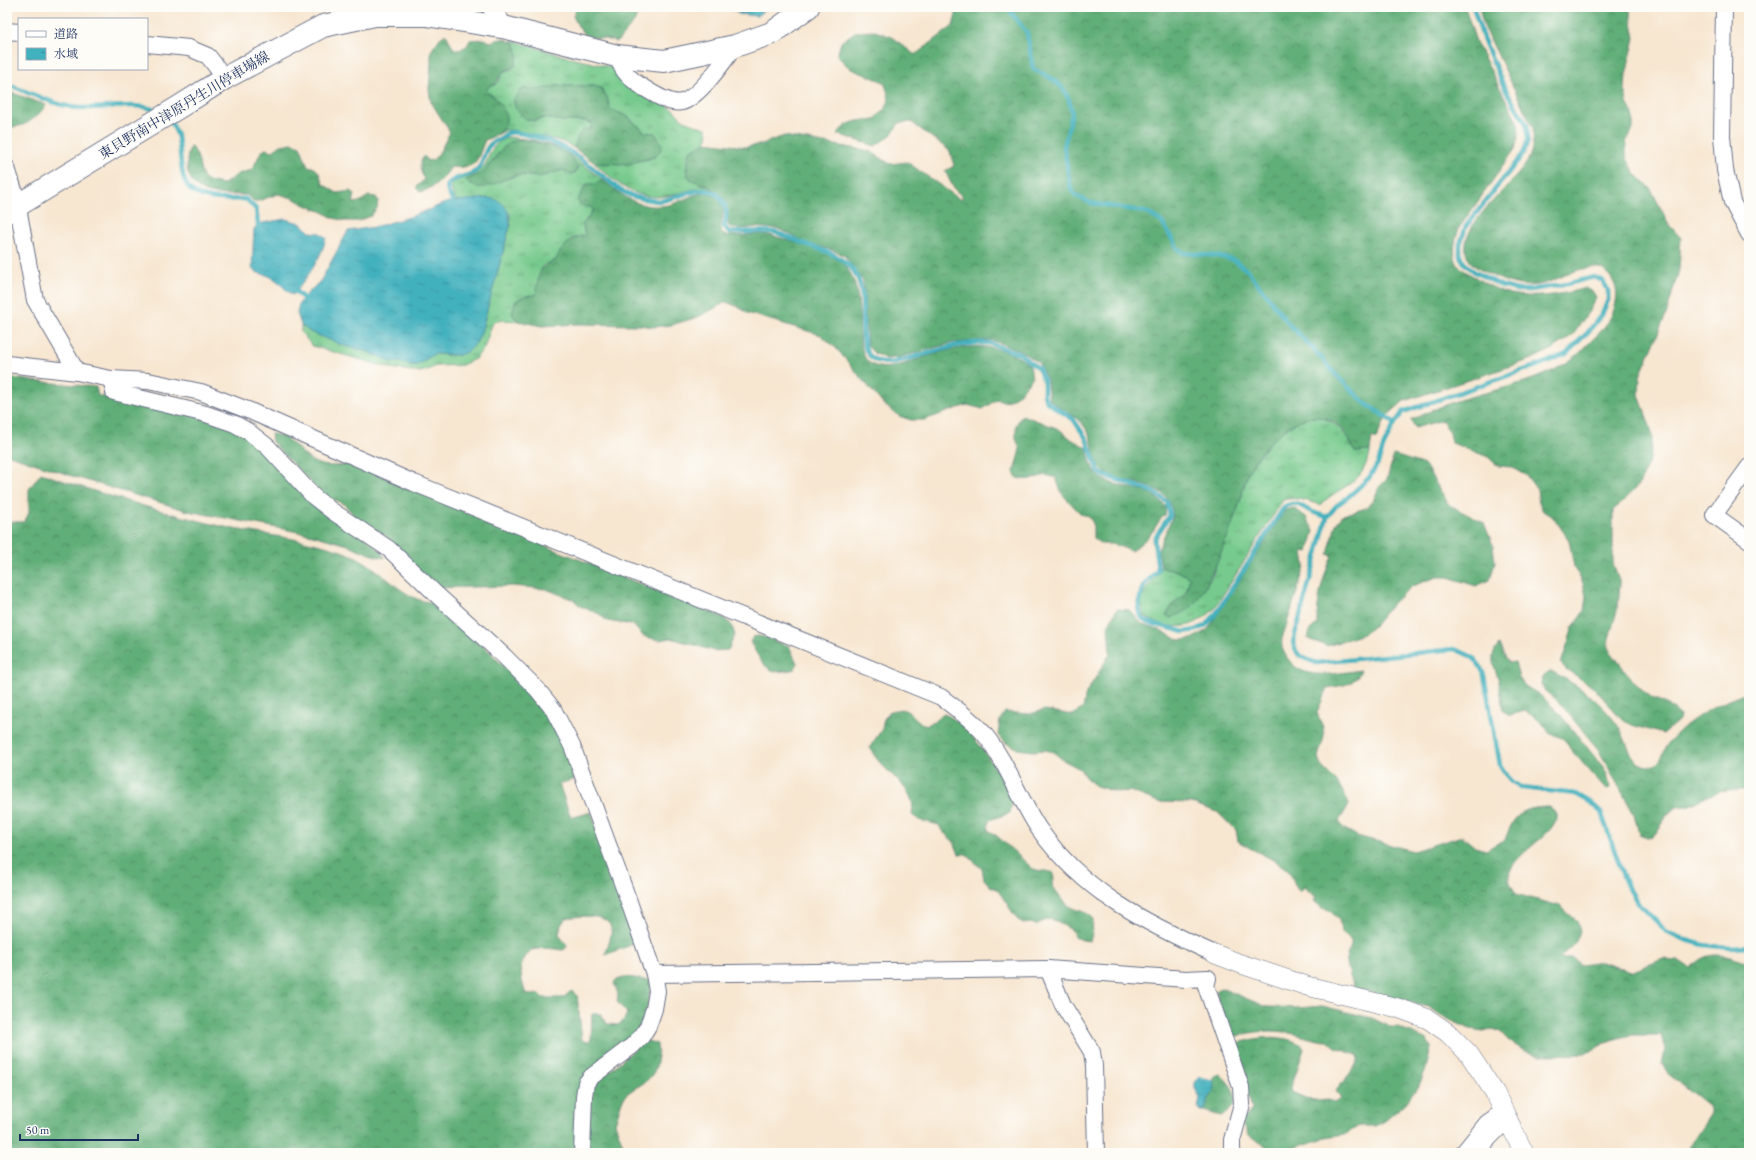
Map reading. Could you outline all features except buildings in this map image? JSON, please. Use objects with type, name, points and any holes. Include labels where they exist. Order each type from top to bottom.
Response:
[{"type":"main road","name":"東貝野南中津原丹生川停車場線","points":[[12,208],[225,78],[323,26],[375,15],[426,15],[507,28],[617,56],[664,61],[735,46],[772,33],[808,7]]},
{"type":"street","points":[[490,7],[507,28]]},
{"type":"street","points":[[1724,7],[1722,136],[1725,170],[1732,202],[1749,234]]},
{"type":"street","points":[[7,31],[18,32]]},
{"type":"street","points":[[148,44],[189,48],[208,56],[225,78]]},
{"type":"street","points":[[617,56],[621,69],[641,86],[653,94],[671,101],[682,102],[692,96],[710,78],[735,46]]},
{"type":"street","points":[[7,168],[12,208],[36,300],[77,372]]},
{"type":"street","points":[[7,364],[77,372],[111,379],[148,381],[201,392],[250,411],[414,483],[941,697],[984,734],[1003,762],[1039,828],[1055,849],[1080,876],[1109,898],[1165,932],[1215,954],[1307,986],[1398,1008],[1428,1020],[1448,1034],[1469,1054],[1506,1115],[1524,1153]]},
{"type":"street","points":[[111,379],[114,392],[206,414],[235,424],[249,432],[268,447],[314,497],[332,511],[389,549],[537,689],[553,709],[572,746],[654,974],[657,991],[656,1001],[648,1026],[632,1046],[591,1076],[586,1083],[584,1096],[582,1153]]},
{"type":"street","points":[[1749,467],[1714,515],[1749,540]]},
{"type":"street","points":[[654,974],[1048,969],[1186,980],[1208,978],[1206,986],[1241,1087],[1242,1104],[1232,1140],[1232,1153]]},
{"type":"street","points":[[1048,969],[1063,1005],[1092,1052],[1094,1066],[1096,1153]]},
{"type":"street","points":[[1463,1153],[1487,1123],[1506,1115]]},
{"type":"street","points":[[1480,1153],[1488,1139],[1506,1115]]},
{"type":"green space","points":[[577,7],[639,7],[635,21],[617,42],[606,39],[586,37],[573,16]]},
{"type":"green space","points":[[958,7],[1465,7],[1476,42],[1518,123],[1519,133],[1515,149],[1459,228],[1454,248],[1456,261],[1464,270],[1483,282],[1511,294],[1548,296],[1585,288],[1593,292],[1596,297],[1589,311],[1573,335],[1553,349],[1530,360],[1404,401],[1387,416],[1376,439],[1372,437],[1370,451],[1355,452],[1345,433],[1333,422],[1320,417],[1306,418],[1293,424],[1268,445],[1250,469],[1231,528],[1218,561],[1203,591],[1188,610],[1171,618],[1166,616],[1173,604],[1186,593],[1190,578],[1178,571],[1165,569],[1161,566],[1158,550],[1173,515],[1169,502],[1163,494],[1156,490],[1111,476],[1100,468],[1097,464],[1090,437],[1084,426],[1075,417],[1049,399],[1047,380],[1038,362],[1024,353],[990,340],[952,343],[897,358],[886,359],[874,353],[867,345],[863,281],[844,255],[829,249],[805,243],[778,229],[756,227],[741,229],[731,228],[728,225],[727,207],[720,194],[707,186],[690,179],[686,170],[690,151],[706,142],[745,147],[762,144],[784,136],[870,151],[890,164],[907,162],[961,200],[962,196],[954,189],[945,171],[954,166],[950,151],[911,122],[899,123],[891,135],[875,146],[837,134],[845,126],[854,122],[875,119],[887,106],[889,99],[884,82],[851,69],[837,56],[841,42],[855,32],[875,31],[892,37],[915,55],[953,26]]},
{"type":"green space","points":[[1479,7],[1629,7],[1635,38],[1626,75],[1625,89],[1627,103],[1633,114],[1633,129],[1626,142],[1626,157],[1635,173],[1651,189],[1669,225],[1681,238],[1679,270],[1666,315],[1640,376],[1639,395],[1651,429],[1652,439],[1650,459],[1640,483],[1623,502],[1613,510],[1613,563],[1620,584],[1618,607],[1608,642],[1608,648],[1633,681],[1652,698],[1667,704],[1680,715],[1679,720],[1663,734],[1632,725],[1622,719],[1594,688],[1561,664],[1573,627],[1584,611],[1586,596],[1583,583],[1574,567],[1569,540],[1554,518],[1543,511],[1539,503],[1537,490],[1527,476],[1512,467],[1498,466],[1488,457],[1452,443],[1450,433],[1442,420],[1415,428],[1411,420],[1439,407],[1518,384],[1563,365],[1578,354],[1604,328],[1613,312],[1617,294],[1614,284],[1603,269],[1587,268],[1572,272],[1550,282],[1528,286],[1515,284],[1495,277],[1474,266],[1468,258],[1466,246],[1469,233],[1477,220],[1511,182],[1528,160],[1533,140],[1533,128],[1483,24]]},
{"type":"green space","points":[[446,34],[453,48],[459,50],[467,46],[470,40],[485,39],[490,42],[504,38],[515,44],[518,55],[515,66],[502,72],[495,85],[490,85],[486,91],[494,97],[504,111],[506,117],[502,130],[485,140],[478,158],[472,165],[467,167],[451,167],[438,182],[429,189],[420,192],[417,189],[417,186],[424,180],[420,168],[422,159],[424,156],[428,161],[433,160],[439,153],[450,132],[431,102],[429,89],[431,51],[440,38]]},
{"type":"green space","points":[[511,40],[574,59],[611,67],[638,88],[674,110],[680,117],[689,123],[706,128],[708,133],[706,142],[690,151],[690,179],[709,186],[714,190],[699,188],[676,194],[652,197],[631,191],[613,179],[595,163],[619,164],[650,159],[645,132],[627,116],[610,109],[607,97],[601,88],[595,86],[558,86],[537,90],[525,88],[516,109],[526,119],[533,121],[544,118],[562,121],[584,121],[592,124],[574,148],[561,141],[513,130],[506,130],[497,135],[504,128],[501,106],[492,95],[486,91],[490,85],[499,81],[502,72],[512,69],[515,44]]},
{"type":"green space","points":[[558,86],[595,86],[601,88],[607,97],[610,109],[627,116],[645,132],[655,133],[662,144],[661,150],[655,157],[627,164],[595,163],[574,148],[579,134],[584,129],[590,130],[592,123],[544,118],[533,121],[526,119],[516,109],[513,101],[520,91],[525,88],[537,90]]},
{"type":"green space","points":[[7,91],[46,105],[30,122],[19,126],[7,127]]},
{"type":"green space","points":[[508,137],[533,140],[563,149],[603,180],[596,184],[591,207],[593,210],[583,224],[585,235],[571,239],[556,260],[544,265],[541,270],[536,295],[512,314],[518,321],[503,320],[493,322],[484,348],[475,359],[462,365],[436,366],[420,372],[390,368],[312,346],[301,332],[301,325],[310,332],[348,347],[366,351],[392,362],[400,362],[410,365],[417,365],[434,354],[459,355],[476,343],[481,332],[510,226],[510,214],[499,201],[456,201],[451,189],[451,184],[479,171],[486,162],[492,149]],"holes":[[[522,139],[554,147],[568,154],[578,167],[575,173],[570,174],[564,170],[537,177],[517,175],[507,179],[484,172],[504,147]]]},
{"type":"green space","points":[[522,139],[554,147],[568,154],[578,167],[575,173],[570,174],[563,170],[536,177],[518,175],[485,187],[472,185],[466,180],[484,172],[504,147],[510,142]]},
{"type":"green space","points":[[292,143],[300,146],[308,166],[317,170],[323,184],[337,193],[351,191],[355,194],[353,203],[359,202],[369,196],[376,197],[378,200],[377,208],[371,216],[358,221],[346,221],[333,218],[293,198],[278,194],[258,201],[253,201],[247,195],[212,193],[197,187],[192,181],[188,172],[187,160],[190,147],[192,147],[199,160],[203,176],[207,180],[224,184],[238,174],[252,170],[261,152],[266,149],[273,151],[281,145]]},
{"type":"green space","points":[[603,180],[628,198],[648,206],[669,205],[695,195],[708,193],[720,201],[722,205],[723,214],[721,231],[723,235],[769,235],[811,247],[835,257],[847,268],[854,283],[858,299],[861,347],[865,358],[873,365],[878,367],[893,367],[942,352],[972,347],[987,347],[1001,350],[1016,356],[1030,365],[1032,378],[1018,395],[1006,402],[997,399],[983,409],[967,405],[924,420],[911,420],[899,416],[883,404],[836,348],[821,335],[747,313],[739,307],[726,302],[698,317],[671,325],[652,327],[641,325],[578,324],[542,326],[518,321],[512,314],[515,302],[525,296],[536,295],[542,269],[556,260],[560,251],[567,244],[580,236],[585,235],[583,224],[593,210],[591,207],[585,207],[577,201],[587,184],[596,184]]},
{"type":"green space","points":[[7,377],[96,387],[98,396],[116,397],[206,418],[244,434],[381,551],[385,558],[375,556],[348,545],[309,534],[188,511],[75,477],[7,454]]},
{"type":"green space","points":[[1022,415],[1059,429],[1071,439],[1087,448],[1093,468],[1102,478],[1114,484],[1154,495],[1166,507],[1165,515],[1148,537],[1131,551],[1113,544],[1101,544],[1093,538],[1093,523],[1088,516],[1081,514],[1062,494],[1056,478],[1046,476],[1028,479],[1017,478],[1014,472],[1020,449],[1016,438],[1016,425]]},
{"type":"green space","points":[[1318,416],[1332,422],[1341,430],[1355,452],[1370,451],[1366,465],[1360,475],[1354,481],[1328,498],[1321,505],[1297,499],[1283,500],[1214,609],[1198,622],[1189,625],[1172,626],[1155,622],[1145,617],[1141,608],[1141,601],[1146,589],[1158,573],[1161,566],[1165,569],[1178,571],[1190,578],[1186,593],[1173,604],[1189,609],[1212,576],[1239,505],[1249,469],[1275,436],[1302,419]]},
{"type":"green space","points":[[271,434],[284,437],[310,459],[320,465],[329,466],[353,464],[541,544],[720,616],[731,624],[735,635],[728,650],[714,651],[671,638],[660,640],[643,636],[633,625],[607,621],[599,614],[580,606],[574,600],[546,589],[512,586],[435,588],[385,535],[363,526],[356,520],[344,504],[323,495],[272,442]]},
{"type":"green space","points":[[1394,455],[1425,465],[1449,505],[1484,523],[1493,545],[1495,562],[1490,580],[1476,586],[1448,577],[1437,577],[1412,586],[1394,602],[1374,626],[1361,635],[1327,646],[1308,639],[1310,630],[1317,624],[1319,598],[1325,573],[1332,556],[1328,554],[1336,524],[1343,515],[1366,508],[1374,499],[1379,487],[1387,479]]},
{"type":"green space","points":[[41,473],[169,513],[230,528],[320,545],[354,556],[362,560],[411,596],[419,600],[445,607],[550,712],[578,778],[559,784],[571,818],[591,812],[639,942],[605,955],[611,935],[611,927],[607,922],[602,919],[587,916],[566,918],[561,925],[559,935],[567,945],[566,948],[563,950],[546,948],[531,950],[523,960],[521,974],[525,992],[531,995],[539,994],[543,998],[563,998],[571,991],[577,995],[582,1040],[588,1042],[591,1039],[592,1014],[601,1014],[607,1024],[618,1025],[624,1020],[627,1013],[617,1002],[618,994],[614,983],[615,981],[630,977],[652,980],[645,1024],[588,1074],[579,1153],[7,1153],[7,522],[24,522],[29,513],[29,489]]},
{"type":"green space","points":[[1294,508],[1306,517],[1314,531],[1308,552],[1303,551],[1305,566],[1282,639],[1282,647],[1284,652],[1294,666],[1302,671],[1332,674],[1361,670],[1351,682],[1327,688],[1317,713],[1323,727],[1324,737],[1318,757],[1321,766],[1337,782],[1349,805],[1339,821],[1343,828],[1357,836],[1413,851],[1462,836],[1475,847],[1486,850],[1505,840],[1512,824],[1520,814],[1532,808],[1550,807],[1556,815],[1554,823],[1548,832],[1518,860],[1511,870],[1509,880],[1516,894],[1560,906],[1577,921],[1580,932],[1574,944],[1559,958],[1572,958],[1581,965],[1601,962],[1631,972],[1663,959],[1678,960],[1690,968],[1701,959],[1714,955],[1726,956],[1749,964],[1749,1153],[1685,1153],[1710,1115],[1710,1107],[1667,1073],[1662,1064],[1665,1050],[1661,1035],[1631,1035],[1611,1040],[1585,1054],[1541,1055],[1524,1051],[1508,1040],[1499,1031],[1491,1029],[1483,1031],[1470,1029],[1439,1015],[1429,1007],[1354,988],[1347,964],[1351,941],[1341,931],[1339,920],[1329,910],[1322,908],[1314,901],[1316,897],[1304,887],[1300,892],[1288,870],[1238,841],[1236,830],[1217,812],[1192,803],[1158,802],[1130,791],[1117,792],[1096,786],[1086,778],[1080,769],[1063,760],[1053,752],[1045,750],[1032,751],[1018,749],[1006,743],[998,735],[1000,720],[1005,712],[1029,714],[1045,710],[1073,715],[1083,708],[1086,693],[1110,654],[1108,626],[1117,609],[1129,610],[1142,624],[1158,629],[1179,640],[1192,639],[1208,629],[1285,510]]},
{"type":"green space","points":[[758,636],[789,646],[797,663],[795,669],[778,671],[771,670],[766,667],[758,657],[750,642],[753,637]]},
{"type":"green space","points":[[1499,645],[1509,663],[1515,662],[1519,678],[1525,686],[1540,695],[1558,712],[1604,768],[1608,777],[1610,788],[1606,789],[1571,750],[1564,739],[1549,733],[1545,726],[1536,718],[1525,711],[1510,715],[1503,711],[1499,682],[1493,661],[1494,654]]},
{"type":"green space","points":[[1551,671],[1580,688],[1598,703],[1614,720],[1620,729],[1630,752],[1635,759],[1639,763],[1647,766],[1659,762],[1670,741],[1687,724],[1706,711],[1749,692],[1749,788],[1719,792],[1687,806],[1678,807],[1669,813],[1654,835],[1650,838],[1639,834],[1634,814],[1598,749],[1557,700],[1545,691],[1541,685],[1542,678]]},
{"type":"green space","points":[[902,709],[909,712],[919,722],[926,726],[944,714],[954,719],[983,749],[1013,795],[1010,813],[989,820],[988,830],[997,836],[1033,869],[1053,873],[1054,879],[1052,885],[1063,900],[1074,909],[1086,913],[1093,919],[1090,941],[1075,937],[1072,930],[1051,919],[1036,925],[1030,923],[1023,924],[1017,919],[997,889],[990,886],[984,879],[982,869],[966,854],[959,854],[954,842],[942,831],[939,825],[919,820],[912,815],[913,805],[910,796],[904,787],[881,764],[870,747],[882,729],[884,719],[890,711]]},
{"type":"green space","points":[[1221,988],[1267,1007],[1299,1008],[1322,1006],[1372,1018],[1390,1027],[1398,1027],[1427,1040],[1431,1047],[1426,1069],[1419,1085],[1406,1103],[1385,1121],[1375,1126],[1359,1126],[1344,1135],[1320,1139],[1292,1149],[1275,1152],[1250,1136],[1242,1124],[1252,1108],[1233,1047],[1235,1044],[1269,1037],[1294,1041],[1302,1045],[1304,1049],[1290,1090],[1291,1092],[1313,1101],[1329,1100],[1335,1102],[1341,1098],[1336,1091],[1359,1058],[1357,1055],[1336,1048],[1328,1041],[1316,1040],[1289,1033],[1264,1031],[1230,1038],[1216,991]]},
{"type":"green space","points":[[645,1040],[657,1044],[658,1057],[656,1068],[650,1078],[624,1097],[615,1123],[623,1145],[618,1153],[586,1153],[587,1091]]},
{"type":"green space","points":[[1220,1074],[1230,1084],[1235,1096],[1233,1107],[1221,1116],[1204,1111],[1214,1090],[1213,1080],[1215,1076]]},
{"type":"water","points":[[727,7],[767,7],[757,16],[739,14]]},
{"type":"water","points":[[487,198],[498,201],[505,206],[509,215],[510,226],[481,332],[476,343],[469,351],[459,355],[434,354],[417,365],[410,365],[400,362],[392,362],[366,351],[348,347],[310,332],[301,325],[297,313],[299,304],[321,280],[348,231],[374,227],[410,217],[448,202]]},
{"type":"water","points":[[285,219],[300,223],[310,232],[320,233],[326,238],[317,261],[293,295],[280,283],[268,276],[258,273],[252,267],[254,229],[258,224]]},
{"type":"water","points":[[1200,1077],[1213,1080],[1215,1086],[1204,1111],[1200,1111],[1198,1108],[1200,1098],[1195,1088],[1195,1082]]},
{"type":"waterway","points":[[1007,7],[1027,33],[1033,69],[1051,78],[1063,88],[1069,100],[1072,113],[1064,147],[1070,186],[1074,194],[1091,203],[1146,212],[1162,222],[1178,249],[1183,253],[1217,256],[1234,260],[1248,271],[1288,323],[1336,375],[1366,404],[1395,423]]},
{"type":"waterway","points":[[1473,7],[1483,38],[1505,89],[1527,125],[1528,140],[1523,154],[1466,226],[1460,244],[1460,256],[1465,264],[1475,272],[1502,286],[1517,290],[1531,290],[1567,284],[1594,277],[1603,281],[1608,290],[1608,300],[1602,314],[1588,332],[1566,354],[1539,365],[1403,412],[1395,423],[1384,445],[1378,463],[1369,478],[1337,505],[1327,517],[1293,642],[1294,647],[1298,654],[1317,663],[1454,649],[1473,658],[1479,664],[1484,675],[1500,765],[1510,780],[1522,788],[1576,794],[1590,802],[1601,812],[1626,884],[1638,903],[1667,932],[1686,940],[1704,945],[1731,948],[1749,947]]},
{"type":"waterway","points":[[7,84],[47,100],[71,107],[93,108],[140,106],[151,108],[159,112]]},
{"type":"waterway","points":[[169,119],[176,130],[182,170],[184,178],[191,190],[197,194],[209,198],[246,199],[256,209],[258,224],[261,228]]},
{"type":"waterway","points":[[452,207],[453,201],[448,192],[447,185],[453,180],[471,174],[477,170],[488,147],[491,144],[508,133],[532,136],[562,147],[586,162],[618,188],[631,196],[660,201],[692,192],[708,191],[714,193],[723,201],[726,208],[724,226],[729,232],[767,231],[782,234],[841,259],[853,270],[858,279],[861,291],[866,349],[870,356],[877,361],[892,363],[954,346],[974,343],[989,343],[1020,354],[1038,368],[1044,381],[1044,395],[1047,402],[1073,419],[1086,438],[1098,471],[1103,475],[1154,492],[1167,502],[1170,515],[1154,541],[1158,570],[1144,585],[1141,592],[1138,609],[1142,618],[1147,622],[1184,632],[1196,630],[1206,625],[1215,615],[1284,507],[1291,504],[1296,504],[1327,517]]},
{"type":"waterway","points":[[292,288],[303,298],[307,298]]}]
